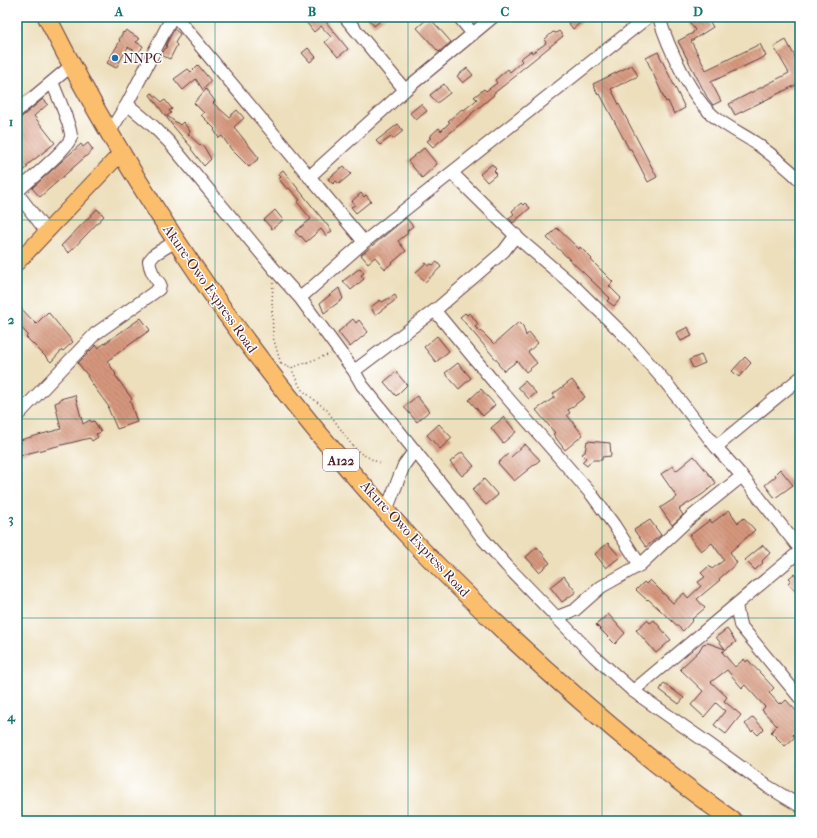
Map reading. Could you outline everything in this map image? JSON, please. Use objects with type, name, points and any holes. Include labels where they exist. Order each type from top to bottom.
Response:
[{"type":"highway","name":"Akure-Owo Express Road","points":[[47,17],[71,66],[109,133],[176,241],[212,294],[273,365],[331,449],[386,511],[453,582],[526,652],[577,698],[725,819]]},
{"type":"main road","points":[[17,263],[121,153]]},
{"type":"street","points":[[109,133],[127,104],[172,17]]},
{"type":"street","points":[[176,17],[364,242]]},
{"type":"street","points":[[345,17],[405,90]]},
{"type":"street","points":[[459,17],[473,34]]},
{"type":"street","points":[[309,177],[405,90],[492,17]]},
{"type":"street","points":[[300,298],[364,242],[648,17]]},
{"type":"street","points":[[659,17],[663,31],[688,82],[702,104],[715,117],[758,145],[800,180]]},
{"type":"street","points":[[17,111],[71,66]]},
{"type":"street","points":[[46,231],[17,192],[60,153],[69,142],[71,136],[66,116],[52,82]]},
{"type":"street","points":[[127,104],[169,142],[274,269],[300,298],[354,371],[362,385],[415,450],[483,539],[507,566],[594,656],[633,691],[767,786],[800,806]]},
{"type":"street","points":[[452,173],[520,240],[575,287],[627,338],[667,384],[800,550],[633,691]]},
{"type":"street","points":[[354,371],[435,311],[504,251],[516,235]]},
{"type":"street","points":[[17,416],[95,334],[159,289],[160,284],[155,278],[149,261],[155,254],[176,241]]},
{"type":"street","points":[[435,311],[498,387],[592,495],[614,524],[640,565]]},
{"type":"street","points":[[716,447],[800,378]]},
{"type":"street","points":[[386,511],[404,465],[415,450]]},
{"type":"street","points":[[557,617],[575,610],[602,587],[640,565],[690,518],[742,476]]},
{"type":"street","points":[[736,605],[740,625],[800,698]]},
{"type":"street","points":[[715,622],[740,625]]},
{"type":"path","points":[[274,269],[272,304],[273,365],[291,368],[338,351]]},
{"type":"path","points":[[291,368],[301,389],[327,410],[351,444],[360,453],[379,463]]},
{"type":"building","points":[[302,17],[322,17],[348,49],[338,57],[325,42],[331,37],[321,26],[314,32]]},
{"type":"building","points":[[367,17],[385,17],[374,26]]},
{"type":"building","points":[[429,17],[451,42],[439,52],[417,28]]},
{"type":"building","points":[[572,17],[587,17],[573,29],[567,21]]},
{"type":"building","points":[[686,17],[707,17],[713,27],[691,41],[706,70],[760,44],[766,56],[711,82],[721,101],[713,105],[707,97],[678,41],[693,33],[695,30]]},
{"type":"building","points":[[174,29],[180,34],[175,43],[177,45],[170,59],[161,55],[167,46],[166,45]]},
{"type":"building","points":[[126,30],[140,39],[136,42],[143,46],[139,53],[128,47],[116,68],[107,63],[120,41],[119,40],[123,32],[124,33]]},
{"type":"building","points":[[559,31],[563,36],[516,74],[517,75],[433,147],[427,141],[431,138],[429,137],[439,128],[441,131],[450,122],[448,121],[462,109],[464,110],[474,102],[477,99],[474,97],[484,89],[486,91],[497,83],[495,80],[508,69],[510,72],[522,61],[520,59],[531,51],[532,53],[545,44],[546,42],[544,40],[553,32],[556,33]]},
{"type":"building","points":[[786,40],[800,66],[800,83],[735,115],[729,104],[789,73],[774,47]]},
{"type":"building","points":[[308,48],[316,57],[310,62],[302,53]]},
{"type":"building","points":[[658,52],[685,108],[674,114],[668,101],[666,102],[646,58]]},
{"type":"building","points":[[198,65],[211,81],[203,90],[196,79],[183,90],[174,79],[188,69],[191,72]]},
{"type":"building","points":[[632,65],[638,76],[611,89],[657,177],[648,182],[631,149],[629,149],[600,94],[598,95],[593,84]]},
{"type":"building","points":[[467,68],[473,75],[463,83],[457,76]]},
{"type":"building","points":[[444,84],[450,93],[437,103],[430,95]]},
{"type":"building","points":[[206,89],[215,101],[213,103],[229,117],[237,110],[244,118],[234,127],[259,158],[249,167],[231,149],[222,136],[219,138],[214,130],[215,129],[201,115],[204,113],[194,103]]},
{"type":"building","points":[[152,93],[162,102],[165,100],[172,109],[169,111],[171,113],[167,116],[180,125],[183,122],[190,131],[188,134],[201,146],[203,145],[211,159],[204,166],[191,149],[192,148],[173,126],[150,95]]},
{"type":"building","points":[[43,99],[48,104],[34,116],[55,143],[26,166],[28,167],[21,173],[17,168],[17,121]]},
{"type":"building","points":[[421,104],[427,111],[416,120],[410,113]]},
{"type":"building","points":[[398,124],[403,131],[393,139],[391,137],[380,145],[376,141]]},
{"type":"building","points":[[88,143],[93,150],[40,197],[32,188],[81,144],[83,147]]},
{"type":"building","points":[[424,148],[437,164],[422,178],[408,161]]},
{"type":"building","points":[[492,164],[496,169],[494,171],[497,174],[487,182],[480,174]]},
{"type":"building","points":[[344,166],[351,174],[339,184],[336,181],[333,184],[328,179]]},
{"type":"building","points":[[283,170],[332,231],[326,236],[321,229],[306,242],[295,232],[311,219],[297,202],[300,200],[289,188],[287,189],[279,179],[281,177],[278,174]]},
{"type":"building","points":[[361,193],[364,197],[366,195],[371,201],[356,213],[351,207],[355,205],[352,201]]},
{"type":"building","points":[[521,203],[523,205],[525,203],[530,208],[513,223],[509,218],[514,214],[512,211]]},
{"type":"building","points":[[97,209],[104,216],[69,253],[61,246]]},
{"type":"building","points":[[275,210],[283,220],[272,229],[264,220]]},
{"type":"building","points":[[406,218],[413,226],[407,231],[408,233],[398,241],[406,251],[385,269],[375,257],[368,263],[361,255]]},
{"type":"building","points":[[557,228],[579,249],[580,247],[613,282],[609,286],[621,298],[614,306],[607,301],[610,298],[547,238]]},
{"type":"building","points":[[437,262],[441,267],[425,282],[416,272],[426,263],[428,266]]},
{"type":"building","points":[[360,268],[364,273],[361,275],[364,279],[351,290],[343,281]]},
{"type":"building","points":[[339,288],[343,299],[324,313],[320,303]]},
{"type":"building","points":[[395,295],[397,299],[375,315],[371,307],[380,300],[382,302]]},
{"type":"building","points":[[17,304],[36,324],[48,312],[73,342],[63,351],[62,350],[51,362],[26,337],[28,335],[17,323]]},
{"type":"building","points":[[465,313],[467,315],[470,313],[478,324],[475,327],[494,344],[519,322],[523,326],[526,336],[529,332],[538,343],[528,352],[537,363],[526,372],[517,361],[504,371],[460,317]]},
{"type":"building","points":[[141,318],[150,330],[107,361],[132,399],[130,401],[137,422],[117,429],[108,408],[109,407],[78,363],[96,345],[98,348]]},
{"type":"building","points":[[353,319],[356,323],[359,320],[368,332],[350,347],[338,332]]},
{"type":"building","points":[[688,327],[692,336],[681,341],[676,333]]},
{"type":"building","points":[[437,336],[449,351],[436,362],[424,347]]},
{"type":"building","points":[[701,355],[705,363],[693,368],[689,360]]},
{"type":"building","points":[[745,357],[751,363],[739,377],[732,371]]},
{"type":"building","points":[[458,363],[471,378],[459,389],[445,373]]},
{"type":"building","points":[[396,372],[407,385],[396,396],[384,382]]},
{"type":"building","points":[[572,380],[585,397],[568,410],[570,413],[567,415],[583,435],[565,450],[553,434],[555,433],[536,410],[555,397],[553,394]]},
{"type":"building","points":[[525,381],[536,393],[529,399],[518,387]]},
{"type":"building","points":[[481,389],[495,405],[483,416],[469,400]]},
{"type":"building","points":[[75,395],[83,424],[90,420],[91,422],[94,421],[101,432],[96,434],[98,437],[92,441],[90,438],[21,455],[18,444],[21,443],[20,440],[61,429],[55,403],[60,401],[60,399]]},
{"type":"building","points":[[417,396],[429,411],[417,422],[404,407]]},
{"type":"building","points":[[504,417],[516,432],[503,443],[491,428]]},
{"type":"building","points":[[439,424],[452,438],[440,449],[427,435]]},
{"type":"building","points":[[587,441],[610,443],[611,456],[602,457],[602,460],[592,460],[587,466],[582,462],[586,458],[582,454],[585,452]]},
{"type":"building","points":[[525,444],[540,460],[514,481],[498,463],[508,454],[511,457]]},
{"type":"building","points":[[462,452],[474,466],[462,476],[450,462]]},
{"type":"building","points":[[694,456],[716,483],[703,494],[679,509],[683,515],[672,525],[660,508],[677,497],[661,474],[673,466],[676,471]]},
{"type":"building","points":[[780,469],[793,485],[775,498],[765,485],[776,476],[775,474]]},
{"type":"building","points":[[484,479],[498,495],[486,505],[472,490]]},
{"type":"building","points":[[729,510],[738,523],[744,518],[755,530],[730,552],[737,563],[719,579],[720,580],[697,599],[705,608],[692,619],[693,620],[683,631],[636,590],[644,582],[646,584],[650,580],[673,603],[684,593],[688,598],[701,586],[698,582],[705,577],[701,573],[709,566],[712,569],[724,560],[712,543],[701,551],[689,536],[710,520],[712,523]]},
{"type":"building","points":[[650,520],[661,535],[646,547],[634,530]]},
{"type":"building","points":[[608,543],[620,557],[606,568],[595,554]]},
{"type":"building","points":[[763,545],[770,553],[762,561],[763,563],[755,570],[745,560]]},
{"type":"building","points":[[537,547],[550,563],[539,572],[526,557]]},
{"type":"building","points":[[794,574],[800,581],[800,590],[797,593],[788,583],[791,580],[789,578]]},
{"type":"building","points":[[564,576],[576,592],[562,602],[550,587]]},
{"type":"building","points":[[608,614],[625,633],[615,644],[596,625]]},
{"type":"building","points":[[647,620],[650,623],[654,620],[671,640],[656,653],[636,630]]},
{"type":"building","points":[[727,629],[736,642],[722,652],[735,667],[744,659],[746,662],[748,660],[774,688],[769,693],[779,704],[781,702],[782,704],[786,700],[800,715],[800,728],[793,735],[795,737],[785,746],[771,732],[777,726],[762,710],[765,707],[745,685],[742,688],[727,670],[711,682],[727,697],[724,701],[741,715],[726,734],[714,725],[725,711],[716,703],[704,717],[691,705],[703,691],[680,669],[699,651],[703,644],[708,643],[725,649],[716,637]]},
{"type":"building","points":[[664,683],[684,698],[679,704],[660,690]]},
{"type":"building","points":[[753,717],[764,729],[758,735],[753,730],[752,732],[745,724]]},
{"type":"place","name":"NNPC","points":[[115,58]]}]
